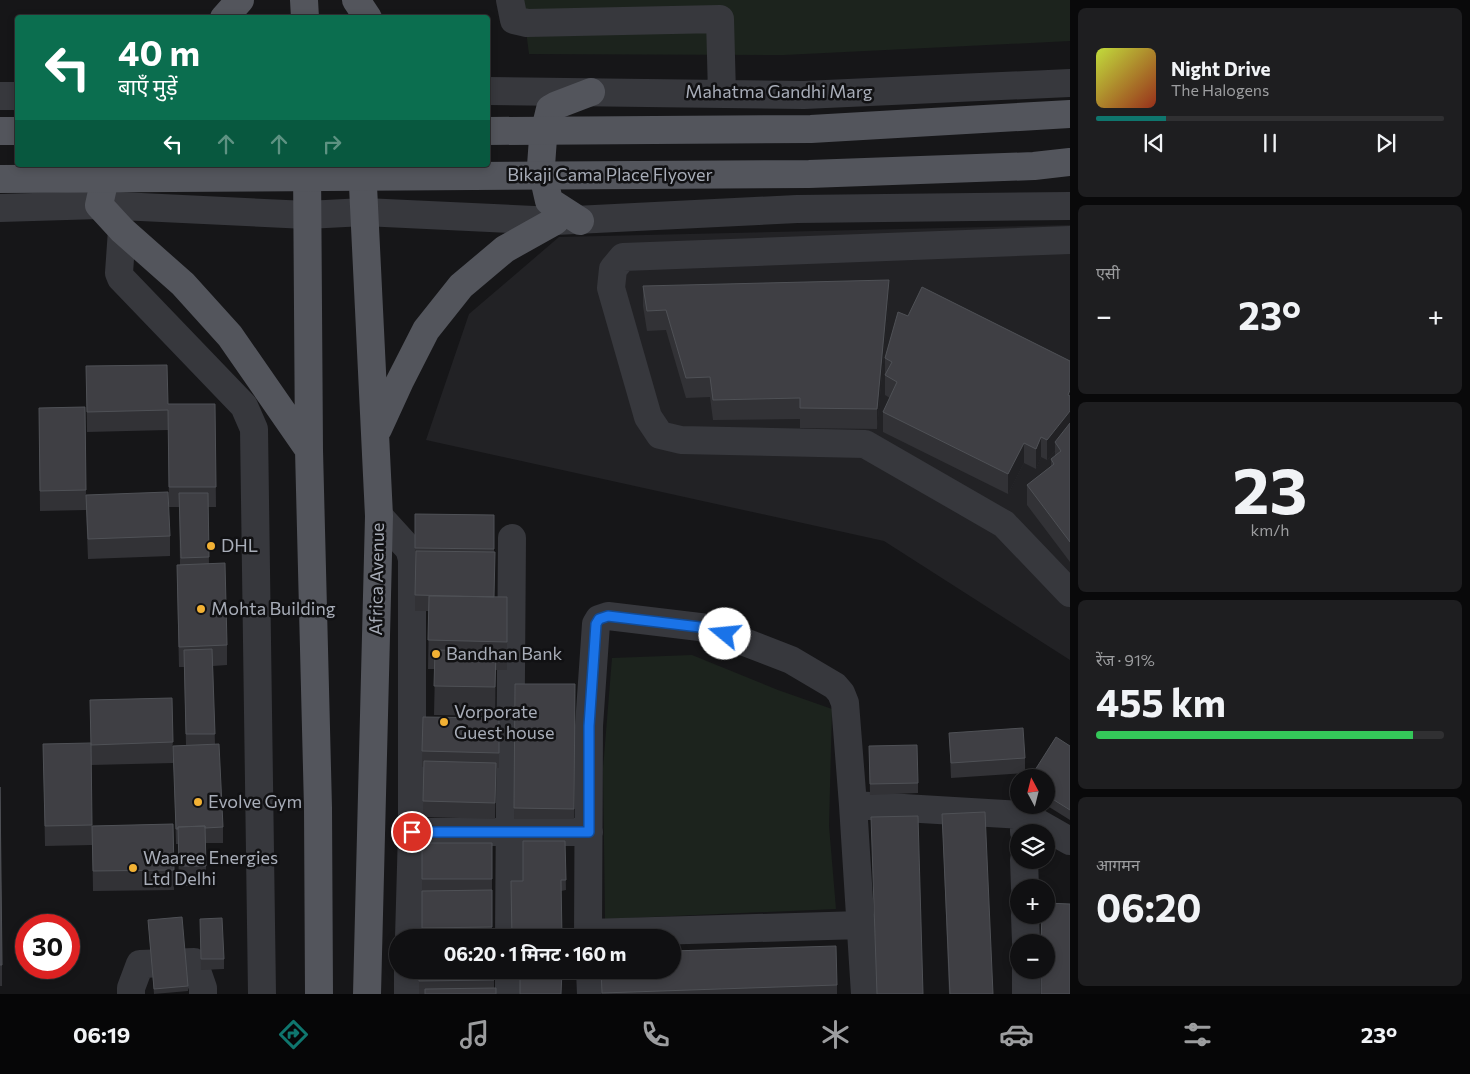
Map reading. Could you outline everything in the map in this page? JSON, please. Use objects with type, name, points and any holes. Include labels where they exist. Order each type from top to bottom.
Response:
[{"type":"main road","points":[[227,15],[240,0]]},
{"type":"main road","points":[[304,0],[305,15]]},
{"type":"main road","points":[[348,0],[350,15]]},
{"type":"main road","points":[[356,0],[366,15]]},
{"type":"main road","points":[[376,434],[426,330],[461,286],[504,249],[567,221],[549,201],[541,166],[543,138],[550,109],[591,92]]},
{"type":"main road","points":[[490,131],[811,129],[1070,114]]},
{"type":"main road","points":[[0,131],[15,131]]},
{"type":"main road","name":"Bikaji Cama Place Flyover","points":[[0,179],[810,174],[1034,166],[1070,162]]},
{"type":"main road","points":[[108,167],[99,205],[122,230],[183,284],[230,336],[309,450]]},
{"type":"main road","points":[[307,167],[309,450],[318,808],[319,994]]},
{"type":"main road","name":"Africa Avenue","points":[[362,167],[379,516],[367,994]]},
{"type":"street","points":[[510,0],[514,20],[527,23],[720,19],[722,94]]},
{"type":"street","name":"Mahatma Gandhi Marg","points":[[490,91],[804,95],[1070,83]]},
{"type":"street","points":[[0,96],[15,96]]},
{"type":"street","points":[[0,208],[99,205],[307,215],[364,212],[567,221],[797,208],[1070,206]]},
{"type":"street","points":[[122,230],[119,273],[122,278],[244,406],[254,429],[262,994]]},
{"type":"street","points":[[1070,240],[623,257],[613,269],[611,288],[648,417],[660,435],[681,440],[865,444],[1004,524],[1070,593]]},
{"type":"street","points":[[379,516],[409,549],[412,559],[412,832],[409,929]]},
{"type":"street","points":[[509,929],[512,538]]},
{"type":"street","points":[[588,929],[589,726],[596,624],[599,619],[608,616],[708,628],[791,660],[835,686],[845,703],[865,994]]},
{"type":"street","points":[[853,805],[1024,824]]},
{"type":"street","points":[[412,832],[589,832]]},
{"type":"street","points":[[1055,835],[1070,841]]},
{"type":"street","points":[[681,931],[860,924]]},
{"type":"street","points":[[131,994],[131,988],[140,964],[194,962],[203,988],[203,994]]},
{"type":"street","points":[[408,979],[408,994]]},
{"type":"street","points":[[509,979],[509,994]]},
{"type":"street","points":[[590,979],[591,994]]},
{"type":"street","points":[[1026,979],[1026,994]]},
{"type":"shaded area","points":[[522,0],[1070,0],[1070,41],[784,55],[529,54]]},
{"type":"shaded area","points":[[1070,225],[1070,660],[884,541],[426,440],[469,314],[559,237]]},
{"type":"shaded area","points":[[692,655],[778,690],[832,709],[829,826],[836,909],[605,919],[603,769],[612,658]]},
{"type":"building","points":[[889,280],[877,409],[800,408],[800,398],[713,400],[710,377],[686,378],[666,310],[647,311],[643,286]]},
{"type":"building","points":[[922,287],[1070,361],[1070,390],[1068,395],[1070,396],[1070,411],[1047,440],[1041,437],[1036,449],[1024,443],[1008,474],[883,412],[897,382],[885,375],[892,362],[885,358],[898,312],[908,316]]},
{"type":"building","points":[[167,365],[168,404],[215,404],[216,487],[169,487],[168,410],[87,412],[86,366]]},
{"type":"building","points":[[85,407],[86,490],[40,491],[39,408]]},
{"type":"building","points":[[1070,423],[1070,542],[1027,485],[1054,464],[1051,459],[1061,451],[1055,442]]},
{"type":"building","points":[[168,492],[170,536],[88,539],[86,495]]},
{"type":"building","points":[[179,493],[208,493],[209,557],[181,558]]},
{"type":"building","points":[[415,514],[494,515],[494,549],[415,548]]},
{"type":"building","points":[[416,551],[495,552],[494,597],[415,595]]},
{"type":"building","name":"Mohta Building","points":[[225,563],[227,645],[179,647],[177,565]]},
{"type":"building","points":[[429,596],[507,597],[507,642],[428,640]]},
{"type":"building","points":[[212,649],[215,734],[186,734],[184,650]]},
{"type":"building","points":[[435,650],[496,651],[495,687],[434,686]]},
{"type":"building","points":[[515,684],[575,684],[574,809],[514,808]]},
{"type":"building","points":[[172,698],[173,742],[91,745],[90,700]]},
{"type":"building","points":[[423,717],[499,718],[499,753],[422,751]]},
{"type":"building","points":[[1023,728],[1025,758],[951,763],[949,733]]},
{"type":"building","points":[[1056,737],[1070,746],[1070,810],[1055,801],[1055,769],[1036,769]]},
{"type":"building","points":[[91,743],[92,825],[45,826],[43,744]]},
{"type":"building","name":"Evolve Gym","points":[[219,744],[223,827],[178,827],[176,829],[173,746]]},
{"type":"building","points":[[917,745],[918,783],[870,784],[869,746]]},
{"type":"building","points":[[424,761],[496,763],[495,803],[423,801]]},
{"type":"building","points":[[0,787],[2,965],[0,965]]},
{"type":"building","points":[[985,812],[993,994],[950,994],[942,814]]},
{"type":"building","points":[[918,816],[923,994],[877,994],[871,817]]},
{"type":"building","points":[[173,824],[174,870],[93,871],[92,826]]},
{"type":"building","points":[[205,826],[206,866],[179,866],[178,827]]},
{"type":"building","points":[[523,841],[565,841],[566,880],[561,880],[562,929],[512,929],[511,881],[523,881]]},
{"type":"building","points":[[422,843],[492,843],[492,879],[422,879]]},
{"type":"building","points":[[492,890],[492,927],[422,928],[422,891]]},
{"type":"building","points":[[1055,903],[1070,904],[1070,994],[1041,994],[1041,979],[1055,979],[1055,934],[1041,934],[1042,924],[1055,924]]},
{"type":"building","points":[[182,917],[188,986],[154,989],[148,920]]},
{"type":"building","points":[[222,918],[224,959],[201,959],[200,919]]},
{"type":"building","points":[[836,946],[837,985],[602,993],[601,979],[681,979],[681,951]]},
{"type":"building","points":[[419,979],[494,979],[494,980],[419,981]]},
{"type":"building","points":[[520,979],[562,979],[561,994],[520,994]]},
{"type":"building","points":[[496,988],[496,994],[425,994],[425,989]]},
{"type":"place","name":"DHL","points":[[211,546]]},
{"type":"place","name":"Mohta Building","points":[[201,609]]},
{"type":"place","name":"Bandhan Bank","points":[[436,654]]},
{"type":"place","name":"Vorporate Guest house","points":[[444,722]]},
{"type":"place","name":"Evolve Gym","points":[[198,802]]},
{"type":"place","name":"Waaree Energies Ltd Delhi","points":[[133,868]]},
{"type":"route","points":[[412,832],[589,832],[589,726],[596,624],[599,619],[608,616],[708,628],[725,634]]}]
